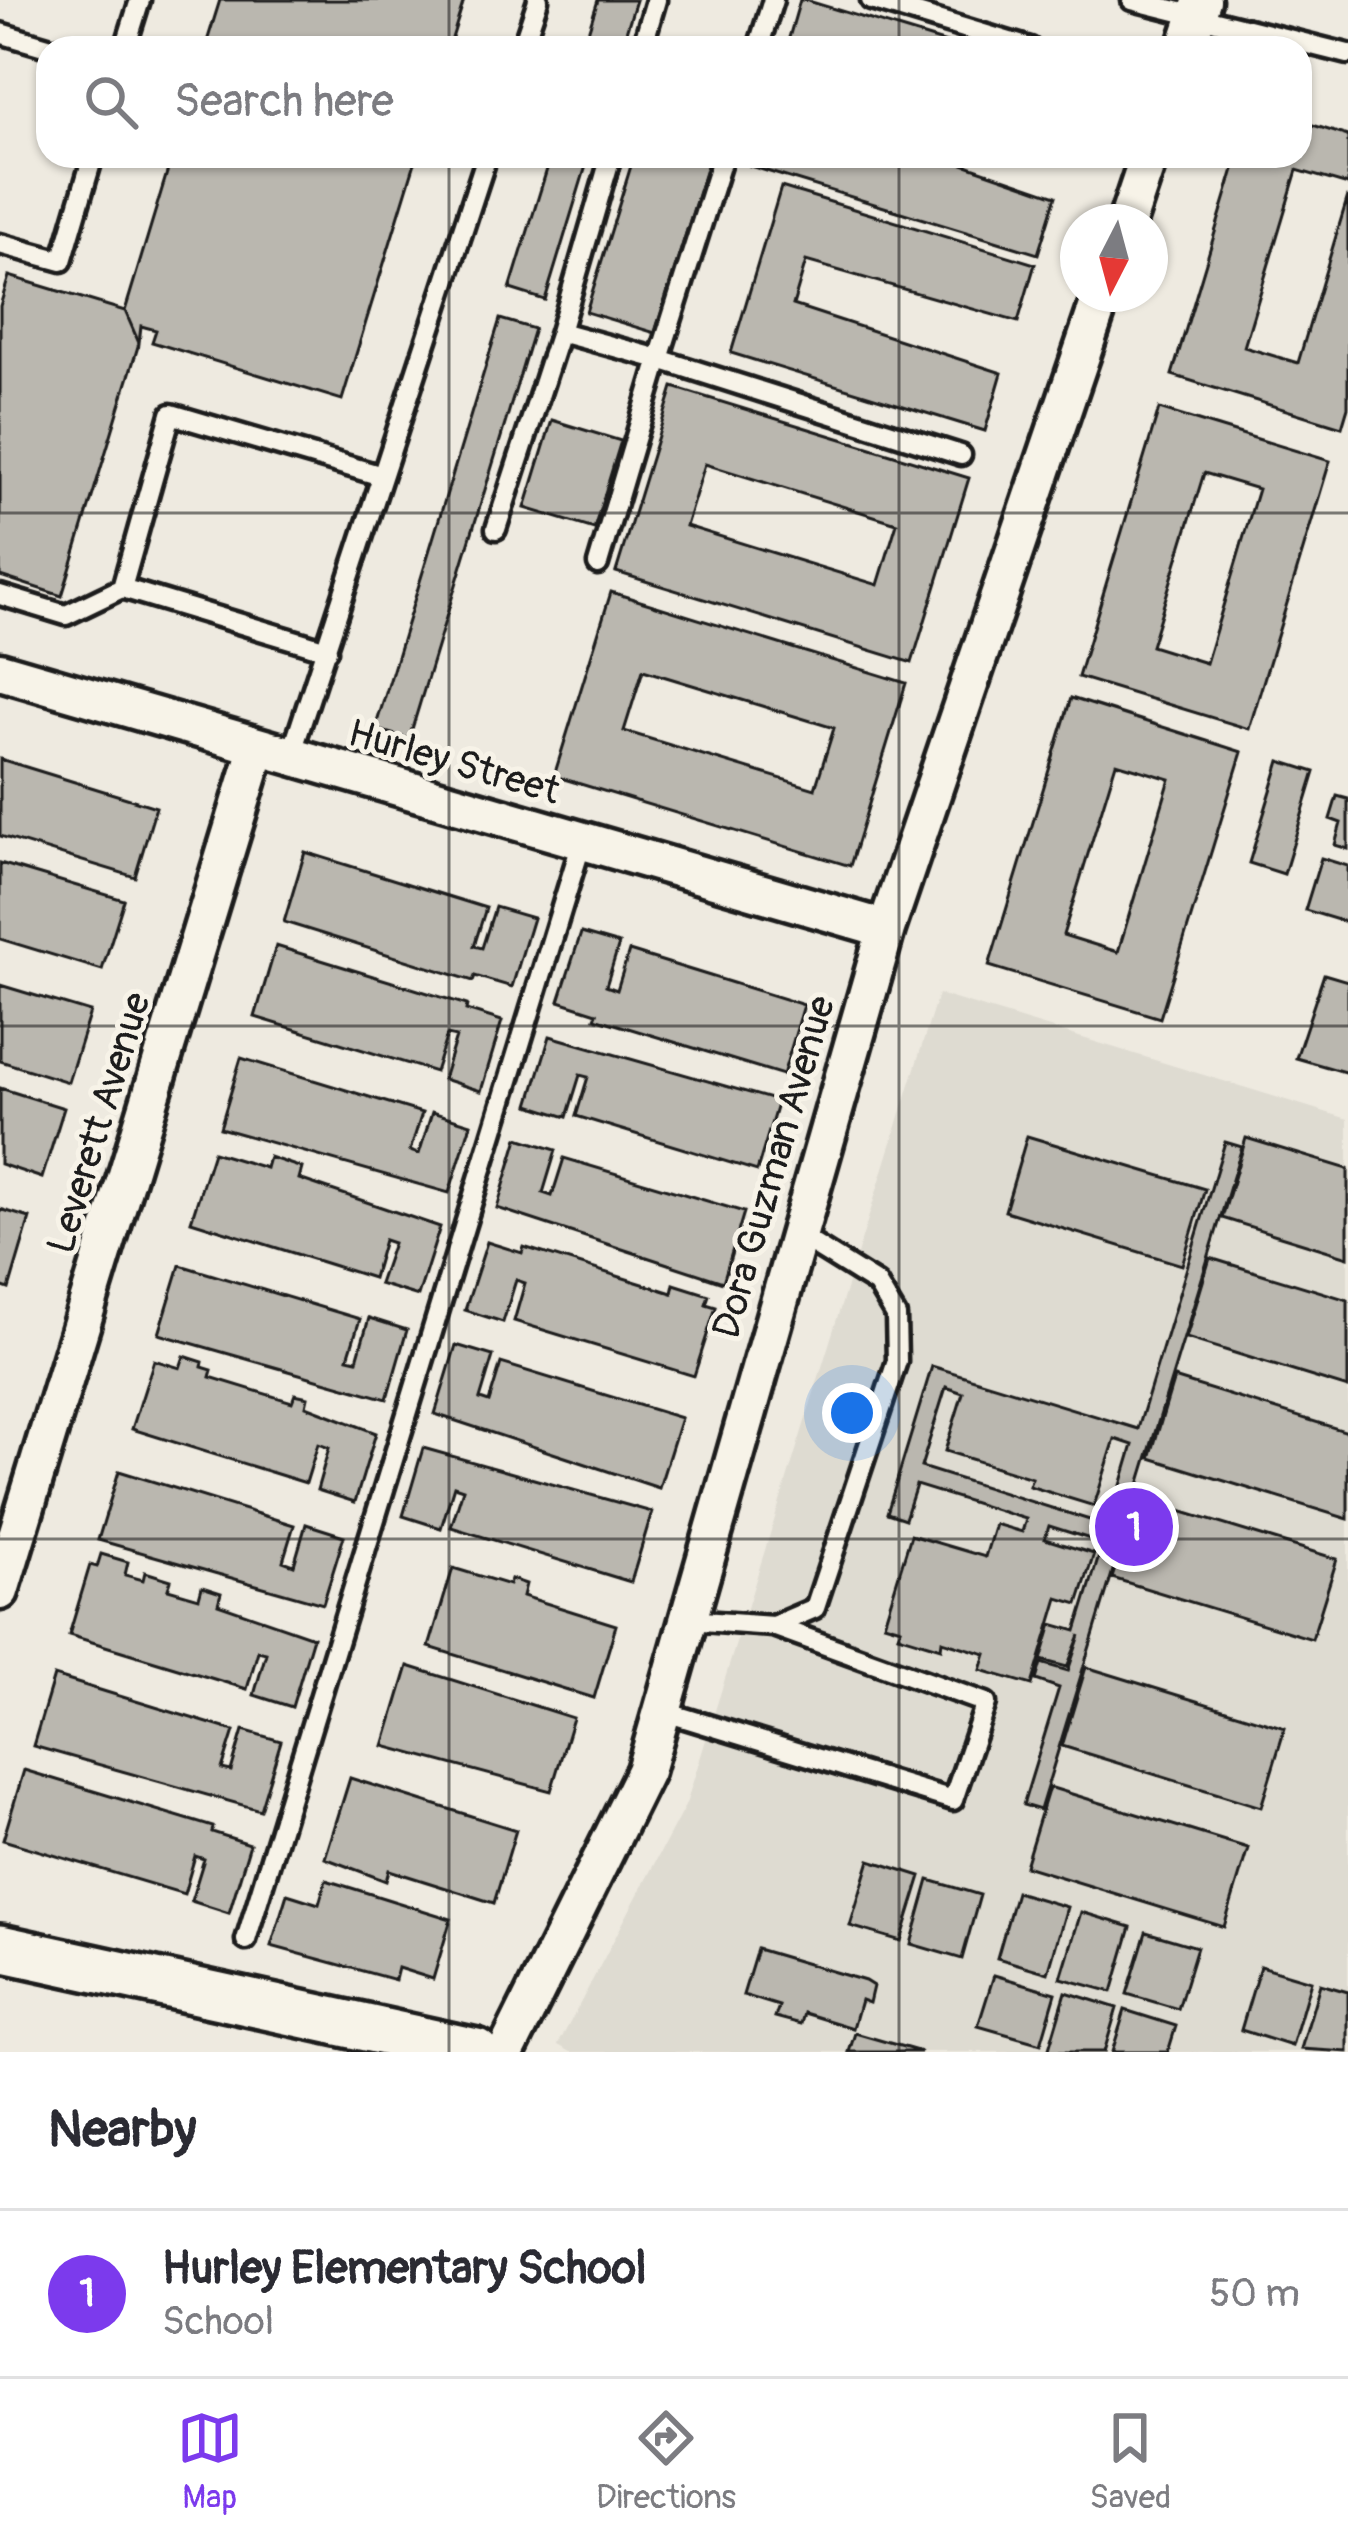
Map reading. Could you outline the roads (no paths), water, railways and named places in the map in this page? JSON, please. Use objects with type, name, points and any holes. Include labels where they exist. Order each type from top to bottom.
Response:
[{"type":"street","points":[[1132,204],[1145,168]]},
{"type":"street","name":"Dora Guzman Avenue","points":[[506,2052],[645,1771],[886,928],[1096,312]]},
{"type":"street","name":"Hurley Street","points":[[0,671],[273,754],[886,928]]},
{"type":"street","name":"Leverett Avenue","points":[[0,1591],[273,754]]},
{"type":"street","points":[[0,1948],[476,2052]]},
{"type":"lane","points":[[129,36],[140,0]]},
{"type":"lane","points":[[526,36],[538,0]]},
{"type":"lane","points":[[646,36],[656,0]]},
{"type":"lane","points":[[762,36],[773,0]]},
{"type":"lane","points":[[871,0],[990,36]]},
{"type":"lane","points":[[1132,0],[1195,21],[1265,36]]},
{"type":"lane","points":[[0,33],[36,43]]},
{"type":"lane","points":[[1312,46],[1348,54]]},
{"type":"lane","points":[[0,244],[62,261],[89,168]]},
{"type":"lane","points":[[273,754],[327,650],[483,168]]},
{"type":"lane","points":[[496,529],[608,168]]},
{"type":"lane","points":[[598,564],[719,168]]},
{"type":"lane","points":[[560,332],[658,358],[961,455]]},
{"type":"lane","points":[[122,588],[171,414],[382,476]]},
{"type":"lane","points":[[0,595],[66,615],[122,588],[327,650]]},
{"type":"lane","points":[[246,1940],[582,842]]},
{"type":"lane","points":[[773,1626],[815,1608],[897,1361],[896,1316],[878,1284],[798,1235]]},
{"type":"lane","points":[[662,1711],[952,1800],[986,1703],[773,1626],[688,1620]]},
{"type":"place","name":"Hurley Elementary School","points":[[1134,1527]]}]
